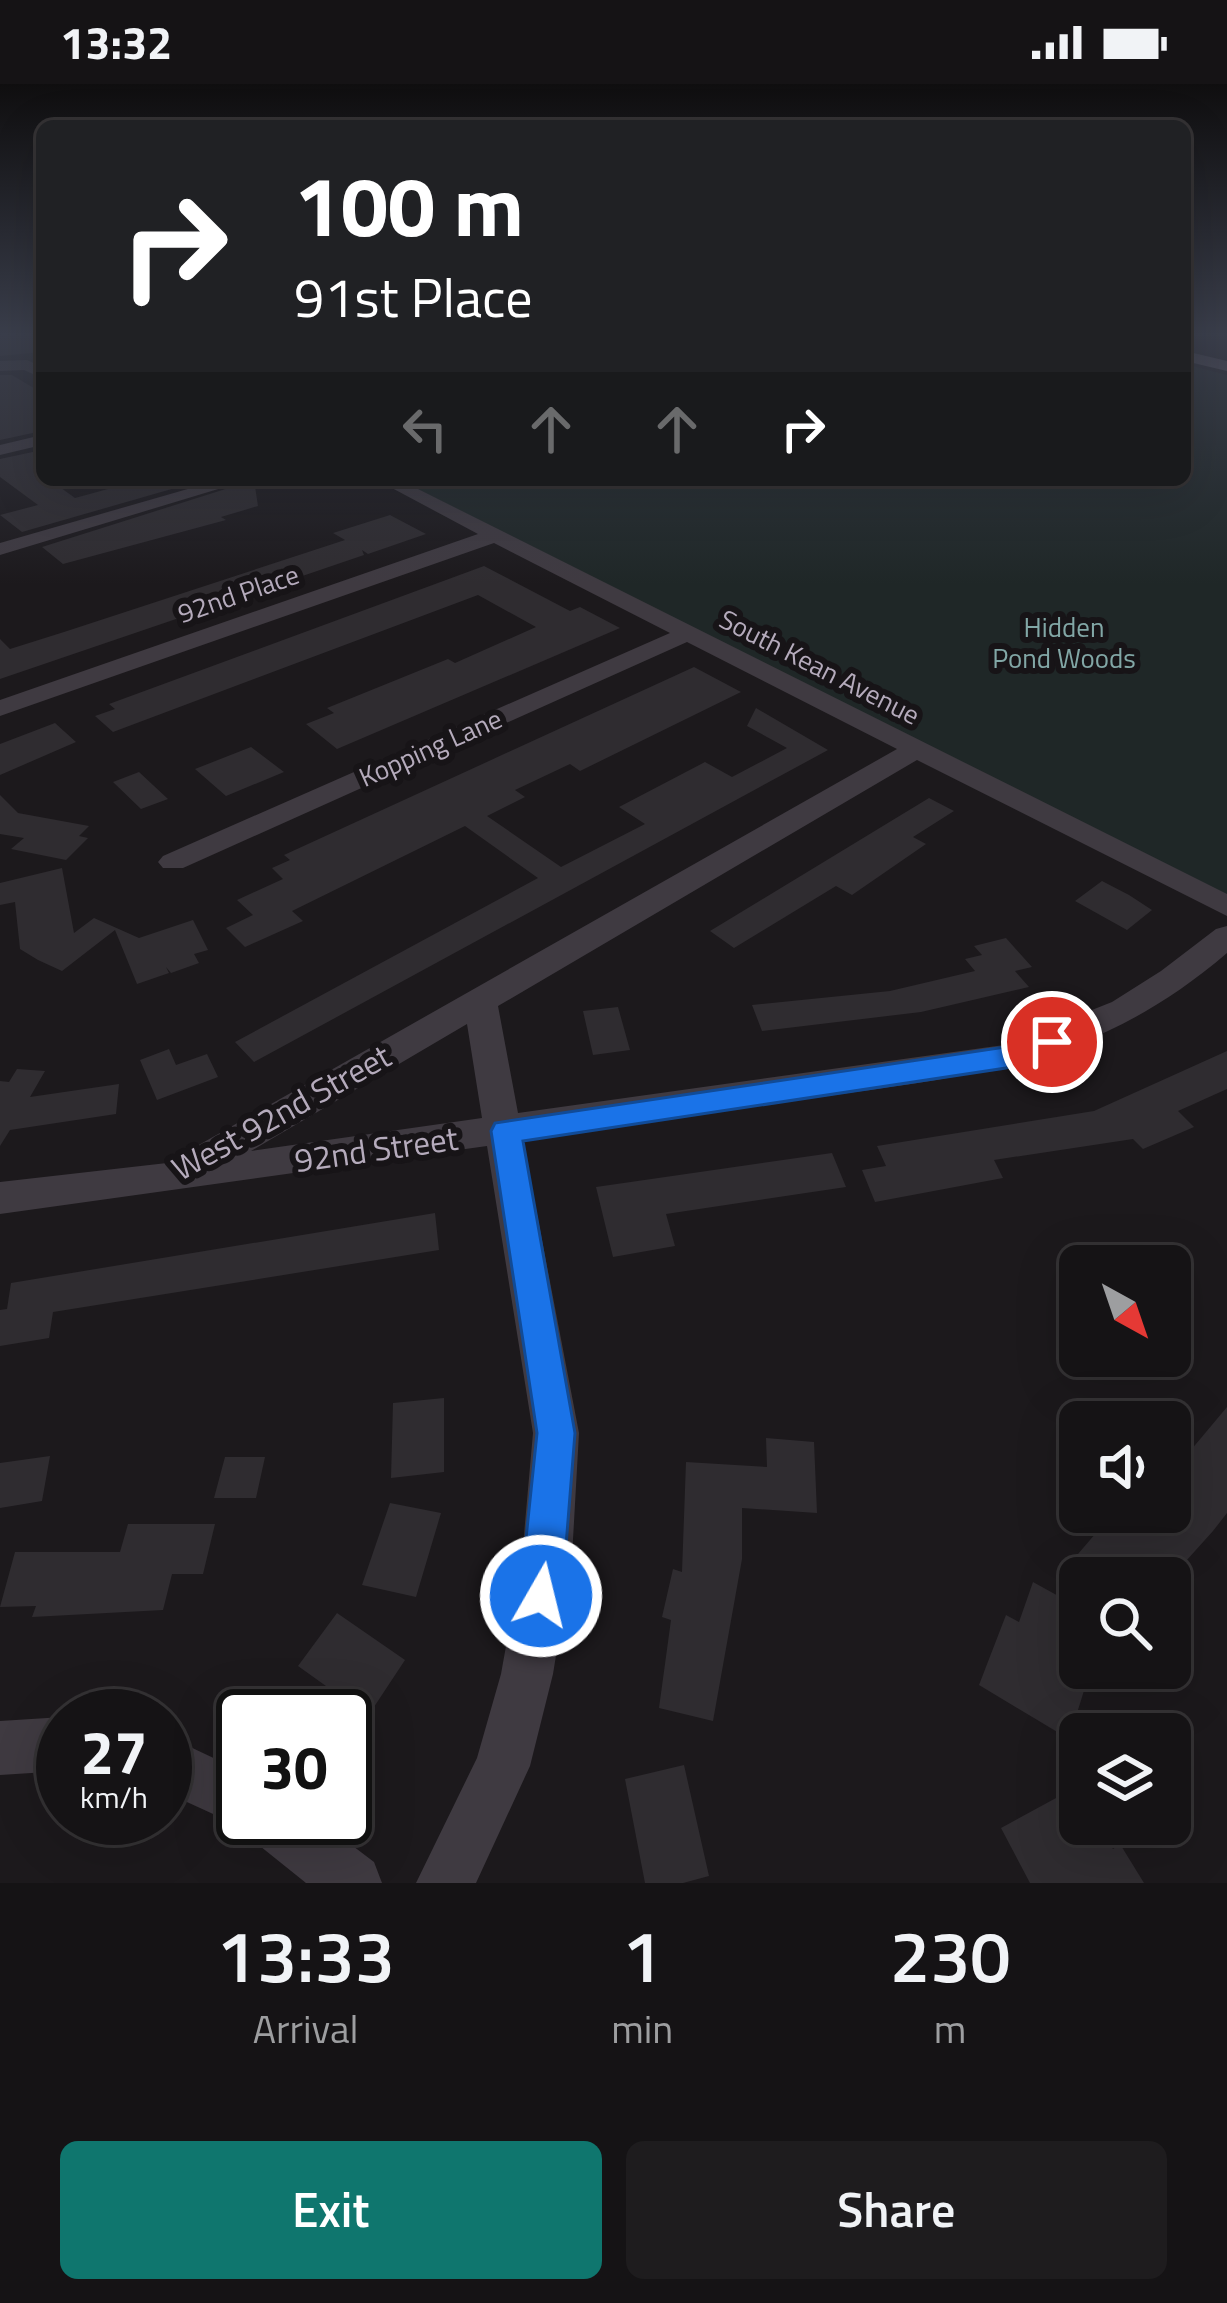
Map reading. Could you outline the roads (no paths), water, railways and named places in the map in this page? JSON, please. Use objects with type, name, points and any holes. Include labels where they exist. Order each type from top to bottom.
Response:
[{"type":"street","points":[[0,450],[36,441]]},
{"type":"street","points":[[0,549],[218,486]]},
{"type":"street","name":"South Kean Avenue","points":[[398,486],[1227,905]]},
{"type":"street","name":"92nd Place","points":[[0,709],[496,535]]},
{"type":"street","name":"Kopping Lane","points":[[172,862],[688,633]]},
{"type":"street","name":"West 92nd Street","points":[[0,1198],[174,1177],[917,749]]},
{"type":"street","name":"92nd Street","points":[[174,1177],[1006,1058],[1096,1027],[1150,999],[1227,936]]},
{"type":"street","points":[[445,1883],[502,1766],[527,1674],[548,1557],[556,1433],[480,1002]]},
{"type":"street","points":[[0,1748],[36,1746]]},
{"type":"street","points":[[304,1845],[352,1883]]},
{"type":"park label","name":"Hidden Pond Woods","points":[[1064,642]]}]
